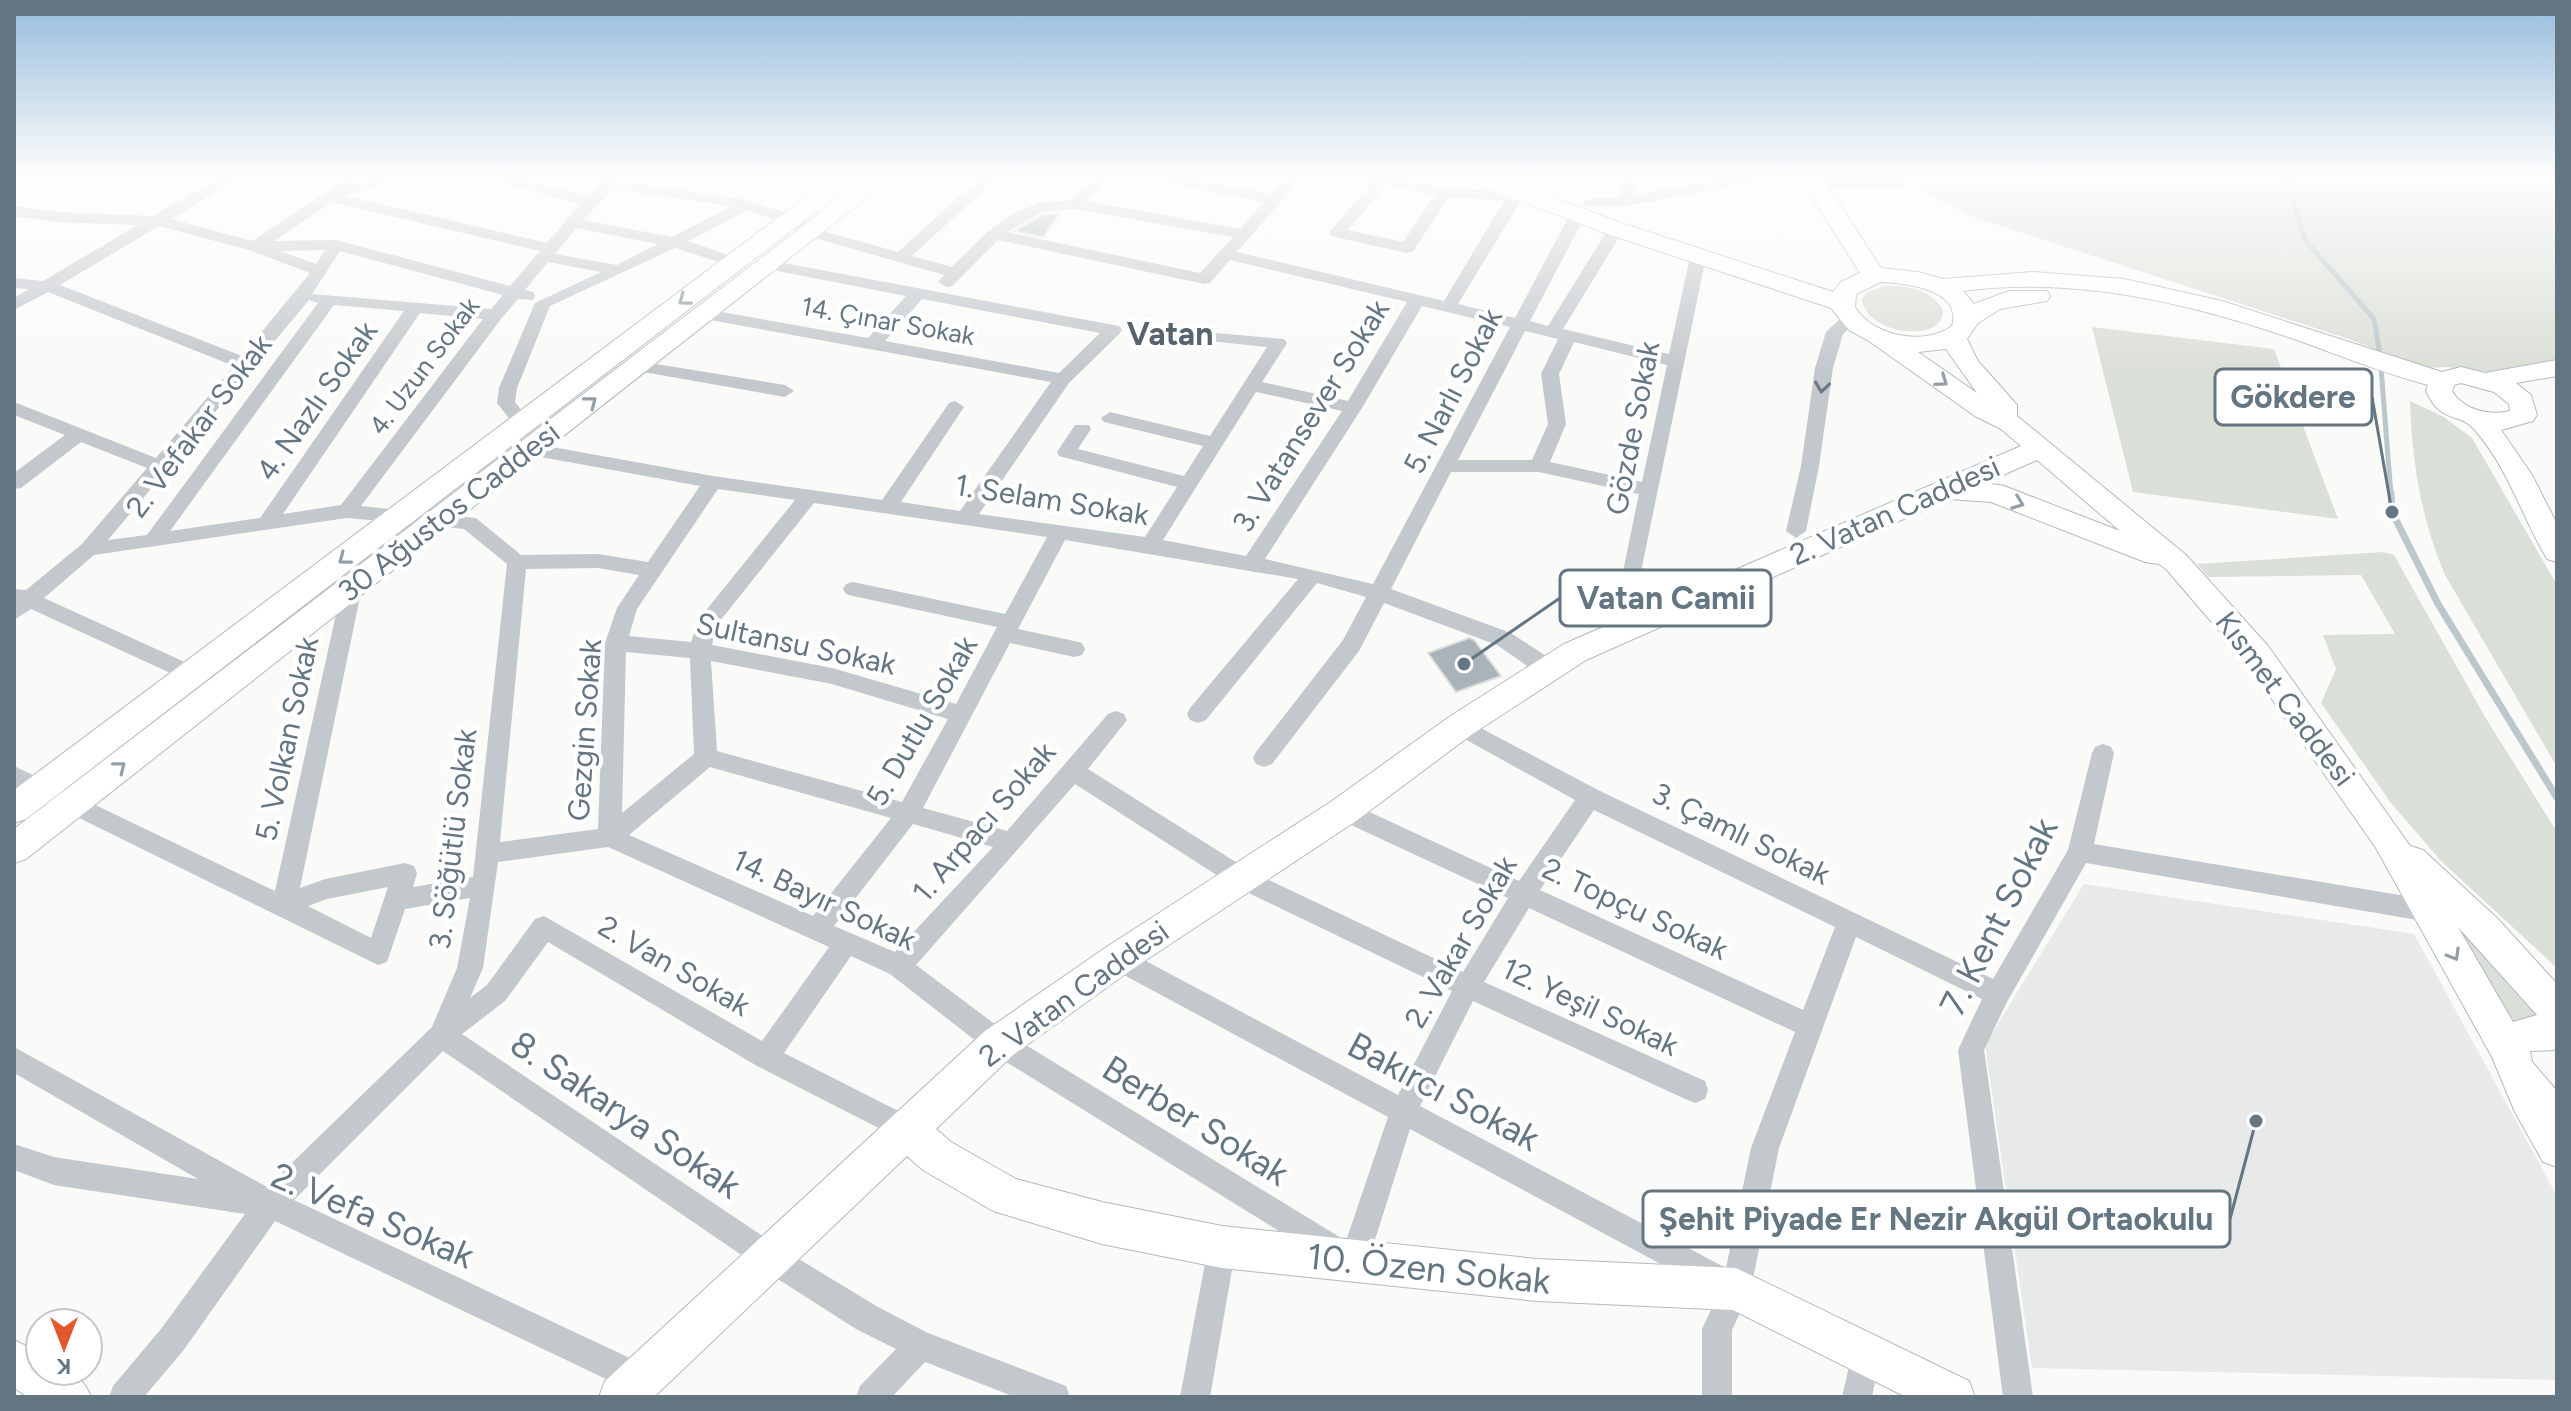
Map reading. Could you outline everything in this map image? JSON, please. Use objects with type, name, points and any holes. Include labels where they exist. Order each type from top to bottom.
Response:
[{"type":"main road","name":"30 Ağustos Caddesi","points":[[14,849],[440,519],[526,436],[734,262],[772,241]]},
{"type":"main road","name":"30 Ağustos Caddesi","points":[[14,809],[402,515],[638,366],[768,265],[787,241]]},
{"type":"main road","points":[[1651,241],[1802,288],[1855,296],[1901,275],[1939,287],[1963,307],[1959,353],[1972,373],[2004,405],[2025,435]]},
{"type":"main road","points":[[1701,241],[1855,296]]},
{"type":"main road","points":[[1834,241],[1855,296],[1879,337],[2025,435]]},
{"type":"main road","points":[[1939,287],[2022,277],[2142,288],[2191,298],[2504,415],[2557,507]]},
{"type":"main road","points":[[1879,337],[1920,345],[1960,328],[1983,306],[2007,298],[2034,296],[2107,301],[2182,313],[2334,353]]},
{"type":"main road","points":[[2489,380],[2557,368]]},
{"type":"main road","points":[[2436,388],[2461,375],[2489,380],[2514,393],[2504,415],[2518,475],[2557,552]]},
{"type":"main road","points":[[2504,415],[2528,389],[2557,382]]},
{"type":"main road","name":"2. Vatan Caddesi","points":[[631,1388],[999,1043],[1118,959],[1344,811],[1460,726],[1561,660],[1625,610],[1796,531],[2025,435]]},
{"type":"main road","name":"2. Vatan Caddesi","points":[[1561,660],[1942,490],[2025,435]]},
{"type":"main road","name":"Kısmet Caddesi","points":[[2025,435],[2176,562],[2257,654],[2388,838]]},
{"type":"main road","points":[[1942,490],[1971,489],[1994,493],[2176,562]]},
{"type":"main road","points":[[2388,838],[2529,1093],[2557,1115]]},
{"type":"main road","points":[[2388,838],[2485,930],[2557,1011]]},
{"type":"main road","points":[[2557,1033],[2540,1030],[2525,1033],[2514,1041],[2514,1066],[2557,1148]]},
{"type":"main road","name":"10. Özen Sokak","points":[[906,1129],[937,1156],[1008,1197],[1102,1223],[1222,1247],[1537,1280],[1736,1289],[1953,1397]]},
{"type":"main road","points":[[14,1362],[69,1397]]},
{"type":"street","points":[[14,305],[126,241]]},
{"type":"street","points":[[233,241],[320,271]]},
{"type":"street","points":[[255,247],[264,241]]},
{"type":"street","points":[[500,241],[619,270]]},
{"type":"street","name":"4. Uzun Sokak","points":[[347,511],[495,315],[559,241]]},
{"type":"street","points":[[668,241],[734,262]]},
{"type":"street","points":[[851,241],[954,273]]},
{"type":"street","points":[[902,257],[920,241]]},
{"type":"street","points":[[872,345],[987,241]]},
{"type":"street","points":[[1026,241],[1204,279],[1238,241]]},
{"type":"street","points":[[1374,241],[1407,248],[1412,241]]},
{"type":"street","points":[[1449,306],[1486,241]]},
{"type":"street","name":"5. Narlı Sokak","points":[[1264,758],[1351,645],[1519,324],[1566,241]]},
{"type":"street","points":[[1539,466],[1557,424],[1550,374],[1560,334],[1610,241]]},
{"type":"street","points":[[526,436],[506,403],[508,388],[543,303],[674,242]]},
{"type":"street","points":[[255,247],[336,245],[516,291],[543,303]]},
{"type":"street","points":[[192,675],[19,602],[89,549],[302,297],[336,245]]},
{"type":"street","points":[[1226,254],[1674,361]]},
{"type":"street","name":"Gözde Sokak","points":[[1625,610],[1674,361],[1698,257]]},
{"type":"street","points":[[768,265],[1113,330],[1063,379],[966,517]]},
{"type":"street","points":[[14,283],[47,286],[246,364]]},
{"type":"street","points":[[1796,531],[1810,466],[1824,368],[1835,332],[1855,296]]},
{"type":"street","points":[[302,297],[495,315]]},
{"type":"street","name":"3. Vatansever Sokak","points":[[1252,563],[1353,408],[1418,298]]},
{"type":"street","name":"2. Vefakar Sokak","points":[[89,549],[153,541],[330,299]]},
{"type":"street","name":"4. Nazlı Sokak","points":[[265,525],[415,308]]},
{"type":"street","name":"14. Çınar Sokak","points":[[705,314],[1063,379]]},
{"type":"street","points":[[1150,545],[1278,343],[1199,335]]},
{"type":"street","points":[[638,366],[785,391]]},
{"type":"street","points":[[1251,385],[1353,408]]},
{"type":"street","points":[[889,505],[955,407]]},
{"type":"street","points":[[14,408],[161,467]]},
{"type":"street","points":[[1110,418],[1215,443]]},
{"type":"street","points":[[1082,429],[1066,452],[1189,484]]},
{"type":"street","points":[[14,483],[79,434]]},
{"type":"street","name":"1. Selam Sokak","points":[[526,436],[713,482],[1060,531],[1313,575],[1379,593],[1561,660]]},
{"type":"street","points":[[1445,466],[1539,466],[1649,490]]},
{"type":"street","name":"Gezgin Sokak","points":[[486,854],[610,837],[616,643],[627,608],[650,570],[713,482]]},
{"type":"street","points":[[706,757],[700,651],[706,624],[810,495]]},
{"type":"street","points":[[153,541],[347,511],[469,523],[517,562],[598,561],[650,570]]},
{"type":"street","name":"5. Dutlu Sokak","points":[[817,929],[908,813],[1060,531]]},
{"type":"street","name":"3. Söğütlü Sokak","points":[[124,1397],[172,1340],[270,1204],[441,1035],[470,968],[484,885],[517,562]]},
{"type":"street","points":[[1198,714],[1313,575]]},
{"type":"street","name":"5. Volkan Sokak","points":[[284,905],[352,587]]},
{"type":"street","points":[[853,589],[1074,649]]},
{"type":"street","name":"Sultansu Sokak","points":[[616,643],[700,651],[832,676],[961,714]]},
{"type":"street","name":"1. Arpacı Sokak","points":[[899,966],[1012,842],[1116,720]]},
{"type":"street","name":"3. Çamlı Sokak","points":[[1460,726],[1590,797],[1998,994]]},
{"type":"street","name":"7. Kent Sokak","points":[[2018,1397],[1971,1050],[1998,994],[2080,852],[2103,753]]},
{"type":"street","points":[[610,837],[706,757]]},
{"type":"street","points":[[706,757],[1012,842]]},
{"type":"street","name":"12. Yeşil Sokak","points":[[1072,771],[1241,878],[1695,1090]]},
{"type":"street","points":[[14,775],[70,806],[284,905],[378,954],[405,873],[325,889],[284,905]]},
{"type":"street","name":"2. Vakar Sokak","points":[[1353,1262],[1403,1113],[1469,987],[1546,857],[1590,797]]},
{"type":"street","name":"2. Topçu Sokak","points":[[1344,811],[1810,1026]]},
{"type":"street","name":"14. Bayır Sokak","points":[[610,837],[899,966],[999,1043]]},
{"type":"street","points":[[2080,852],[2429,911]]},
{"type":"street","points":[[397,900],[484,885]]},
{"type":"street","points":[[1717,1397],[1717,1329],[1736,1289],[1765,1148],[1849,922]]},
{"type":"street","name":"2. Van Sokak","points":[[441,1035],[496,993],[544,927],[766,1057],[906,1129]]},
{"type":"street","points":[[766,1057],[847,942]]},
{"type":"street","name":"Bakırcı Sokak","points":[[1118,959],[1736,1289]]},
{"type":"street","name":"8. Sakarya Sokak","points":[[441,1035],[769,1257],[867,1318],[920,1345],[1055,1397]]},
{"type":"street","name":"Berber Sokak","points":[[999,1043],[1353,1262]]},
{"type":"street","points":[[14,1059],[270,1204]]},
{"type":"street","name":"2. Vefa Sokak","points":[[14,1157],[54,1171],[270,1204],[631,1388]]},
{"type":"street","points":[[1195,1397],[1222,1247]]},
{"type":"street","points":[[871,1397],[920,1345]]},
{"type":"street","points":[[1857,1397],[1866,1352]]},
{"type":"shaded area","points":[[2047,241],[2557,241],[2557,363],[2492,372],[2447,367],[2422,368],[2349,339]]},
{"type":"shaded area","points":[[1883,286],[1909,288],[1932,297],[1943,310],[1940,321],[1931,328],[1903,331],[1876,320],[1866,311],[1862,299],[1866,293]]},
{"type":"shaded area","points":[[2092,327],[2274,349],[2338,519],[2133,492]]},
{"type":"shaded area","points":[[2410,401],[2444,417],[2472,438],[2557,585],[2557,767],[2445,575],[2419,490]]},
{"type":"shaded area","points":[[2383,552],[2394,555],[2485,717],[2557,832],[2557,968],[2441,861],[2391,803],[2321,703],[2336,669],[2323,635],[2395,634],[2361,575],[2208,577],[2197,564]]},
{"type":"shaded area","points":[[2084,884],[2414,934],[2557,1196],[2557,1380],[2032,1368],[1985,1045]]},
{"type":"shaded area","points":[[2444,909],[2557,1021],[2519,1019],[2511,1027]]},
{"type":"building","points":[[1469,638],[1474,640],[1501,676],[1456,692],[1428,653]]},
{"type":"waterway","points":[[2306,241],[2374,319],[2380,355],[2391,495]]},
{"type":"waterway","points":[[2391,493],[2392,512],[2438,604],[2557,798]]},
{"type":"place","name":"Gökdere","points":[[2392,512]]},
{"type":"place","name":"Vatan Camii","points":[[1464,664]]},
{"type":"place","name":"Şehit Piyade Er Nezir Akgül Ortaokulu","points":[[2256,1121]]},
{"type":"district","name":"Vatan","points":[[1170,334]]}]
